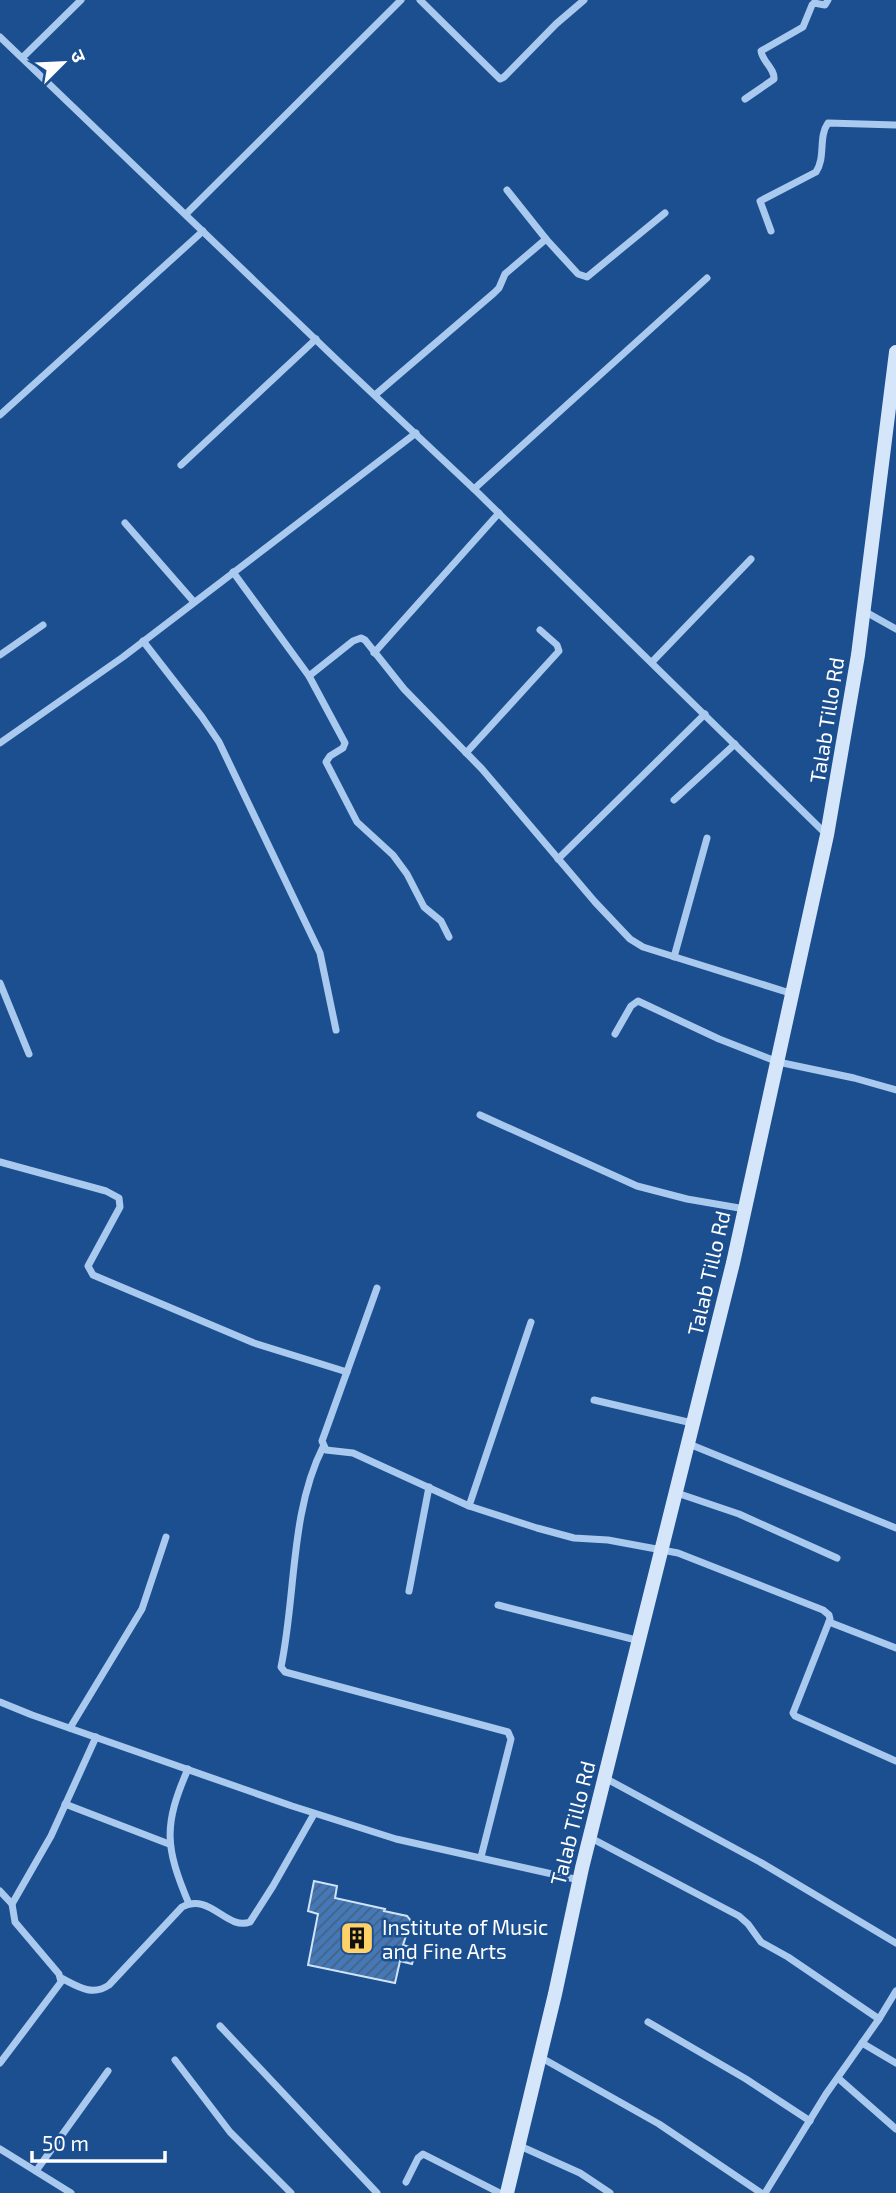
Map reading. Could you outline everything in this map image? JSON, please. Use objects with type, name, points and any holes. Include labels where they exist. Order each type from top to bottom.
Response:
[{"type":"main road","name":"Talab Tillo Rd","points":[[507,2193],[520,2146],[589,1837],[719,1321],[827,835],[844,747],[891,432],[896,352]]},
{"type":"street","points":[[23,57],[81,0]]},
{"type":"street","points":[[186,214],[401,0]]},
{"type":"street","points":[[420,0],[499,79],[510,72],[584,0]]},
{"type":"street","points":[[565,0],[573,8]]},
{"type":"street","points":[[745,99],[774,79],[774,74],[761,51],[802,29],[811,5],[825,5],[828,0]]},
{"type":"street","points":[[0,37],[499,513],[827,835]]},
{"type":"street","points":[[771,232],[760,201],[816,172],[820,164],[824,129],[828,123],[896,125]]},
{"type":"street","points":[[507,190],[578,274],[587,277],[665,213]]},
{"type":"street","points":[[0,415],[203,231]]},
{"type":"street","points":[[375,395],[494,293],[505,274],[546,239]]},
{"type":"street","points":[[474,489],[707,278]]},
{"type":"street","points":[[181,465],[316,339]]},
{"type":"street","points":[[0,743],[143,641],[415,433]]},
{"type":"street","points":[[374,653],[499,513]]},
{"type":"street","points":[[124,523],[194,602]]},
{"type":"street","points":[[652,662],[751,559]]},
{"type":"street","points":[[233,572],[309,676],[345,743],[345,746],[326,762],[348,806],[360,825],[393,855],[425,907],[441,921],[449,937]]},
{"type":"street","points":[[864,610],[896,629]]},
{"type":"street","points":[[0,655],[43,625]]},
{"type":"street","points":[[466,753],[559,651],[557,645],[540,630]]},
{"type":"street","points":[[309,676],[357,639],[365,640],[404,690],[466,753],[630,939],[643,947],[793,994]]},
{"type":"street","points":[[143,641],[219,742],[320,953],[336,1031]]},
{"type":"street","points":[[558,859],[705,714]]},
{"type":"street","points":[[674,800],[735,744]]},
{"type":"street","points":[[674,957],[707,838]]},
{"type":"street","points":[[0,983],[29,1054]]},
{"type":"street","points":[[615,1034],[631,1006],[638,1001],[719,1039],[778,1062],[896,1090]]},
{"type":"street","points":[[480,1115],[636,1186],[687,1199],[745,1209]]},
{"type":"street","points":[[0,1162],[106,1191],[119,1198],[120,1207],[88,1266],[93,1275],[254,1343],[346,1372]]},
{"type":"street","points":[[377,1288],[326,1430],[323,1447],[315,1462],[304,1502],[281,1667],[285,1672],[508,1732],[511,1739],[481,1857]]},
{"type":"street","points":[[468,1506],[531,1322]]},
{"type":"street","points":[[594,1400],[694,1423]]},
{"type":"street","points":[[689,1444],[896,1528]]},
{"type":"street","points":[[323,1447],[330,1451],[353,1453],[468,1506],[574,1538],[608,1540],[678,1553],[823,1611],[829,1615],[829,1622],[793,1713],[795,1717],[896,1761]]},
{"type":"street","points":[[409,1591],[429,1487]]},
{"type":"street","points":[[677,1493],[739,1514],[837,1558]]},
{"type":"street","points":[[70,1728],[142,1609],[166,1537]]},
{"type":"street","points":[[498,1605],[640,1641]]},
{"type":"street","points":[[829,1622],[896,1648]]},
{"type":"street","points":[[0,1702],[314,1814],[396,1839],[579,1880]]},
{"type":"street","points":[[12,1904],[51,1836],[96,1737]]},
{"type":"street","points":[[188,1769],[174,1805],[169,1844],[174,1870],[189,1904]]},
{"type":"street","points":[[604,1778],[760,1862],[896,1943]]},
{"type":"street","points":[[65,1804],[169,1844]]},
{"type":"street","points":[[0,1891],[12,1904],[16,1922],[61,1978],[87,1990],[101,1990],[189,1904],[203,1904],[238,1923],[250,1922],[314,1814]]},
{"type":"street","points":[[589,1837],[739,1916],[761,1942],[788,1957],[879,2019]]},
{"type":"street","points":[[0,2063],[59,1986],[61,1978]]},
{"type":"street","points":[[540,2057],[659,2124],[763,2193],[896,1990]]},
{"type":"street","points":[[648,2022],[746,2079],[810,2121]]},
{"type":"street","points":[[220,2026],[377,2193]]},
{"type":"street","points":[[862,2043],[896,2063]]},
{"type":"street","points":[[175,2060],[230,2132],[291,2193]]},
{"type":"street","points":[[36,2171],[108,2070]]},
{"type":"street","points":[[838,2078],[896,2129]]},
{"type":"street","points":[[520,2146],[580,2173],[610,2193]]},
{"type":"street","points":[[0,2149],[71,2193]]},
{"type":"street","points":[[406,2182],[418,2158],[423,2154],[500,2193]]},
{"type":"building","name":"Institute of Music and Fine Arts","points":[[314,1881],[337,1886],[335,1898],[385,1909],[384,1911],[407,1916],[411,1921],[403,1945],[416,1949],[412,1964],[400,1961],[395,1983],[308,1965],[318,1914],[308,1911]]},
{"type":"place","name":"Institute of Music and Fine Arts","points":[[357,1938]]}]
